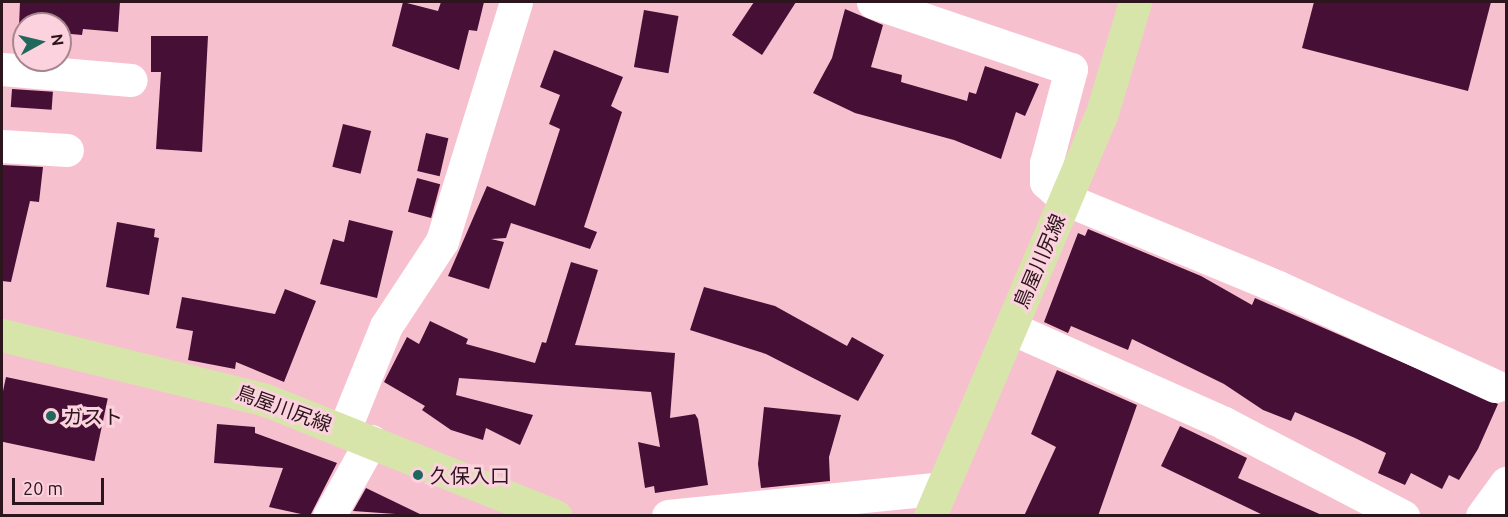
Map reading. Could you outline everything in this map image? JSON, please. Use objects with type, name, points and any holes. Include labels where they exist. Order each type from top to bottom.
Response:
[{"type":"main road","name":"鳥屋川尻線","points":[[936,502],[1113,83],[1135,2]]},
{"type":"main road","name":"鳥屋川尻線","points":[[2,336],[228,388],[358,436],[555,516]]},
{"type":"street","points":[[329,516],[358,436],[386,326],[442,241],[516,2]]},
{"type":"street","points":[[873,2],[1071,69],[1046,163],[1046,182],[1065,199],[1278,287],[1495,386]]},
{"type":"street","points":[[2,69],[131,80]]},
{"type":"street","points":[[2,146],[67,150]]},
{"type":"street","points":[[1011,328],[1224,423],[1402,516]]},
{"type":"street","points":[[1482,516],[1506,483]]},
{"type":"street","points":[[668,516],[936,502]]},
{"type":"building","points":[[20,2],[120,2],[118,32],[83,29],[82,35],[72,34],[72,12],[20,12]]},
{"type":"building","points":[[403,2],[438,11],[441,2],[484,2],[477,31],[469,30],[459,70],[392,46]]},
{"type":"building","points":[[754,2],[796,2],[762,55],[732,35]]},
{"type":"building","points":[[1314,2],[1491,2],[1468,91],[1302,48]]},
{"type":"building","points":[[845,9],[883,25],[871,67],[902,75],[901,82],[967,101],[969,92],[976,94],[985,66],[1039,84],[1025,116],[1016,112],[1001,159],[954,140],[855,113],[813,93],[832,58]]},
{"type":"building","points":[[644,10],[678,16],[668,73],[634,67]]},
{"type":"building","points":[[151,36],[208,36],[202,152],[156,149],[161,72],[151,72]]},
{"type":"building","points":[[554,50],[623,77],[611,106],[622,112],[584,227],[597,232],[590,249],[511,223],[506,238],[491,239],[504,242],[489,289],[448,276],[487,186],[535,206],[560,129],[549,124],[560,95],[540,87]]},
{"type":"building","points":[[12,89],[53,92],[52,110],[11,107]]},
{"type":"building","points":[[343,124],[371,131],[360,174],[332,167]]},
{"type":"building","points":[[426,133],[448,138],[440,176],[417,171]]},
{"type":"building","points":[[2,165],[43,167],[39,202],[30,201],[11,282],[2,281]]},
{"type":"building","points":[[417,178],[440,184],[431,218],[408,212]]},
{"type":"building","points":[[349,220],[393,231],[377,298],[320,284],[333,239],[344,242]]},
{"type":"building","points":[[117,222],[155,229],[154,237],[159,238],[149,295],[106,287]]},
{"type":"building","points":[[1088,229],[1201,276],[1252,305],[1255,298],[1498,404],[1478,449],[1459,480],[1449,475],[1442,489],[1411,473],[1405,485],[1378,473],[1386,453],[1355,438],[1295,412],[1291,421],[1263,410],[1224,384],[1132,339],[1128,350],[1071,326],[1068,333],[1044,322],[1078,233],[1085,236]]},
{"type":"building","points":[[571,262],[598,270],[575,345],[675,353],[670,418],[695,414],[698,419],[708,485],[655,493],[654,486],[645,488],[638,442],[660,447],[651,392],[459,378],[456,395],[533,415],[520,445],[486,428],[483,440],[451,430],[422,410],[425,406],[384,382],[407,337],[419,344],[430,321],[468,339],[466,344],[535,363],[542,342],[546,343]]},
{"type":"building","points":[[704,287],[775,306],[847,346],[852,337],[884,355],[858,401],[766,354],[690,330]]},
{"type":"building","points":[[285,289],[316,301],[284,382],[236,362],[235,369],[188,360],[193,331],[176,328],[182,297],[275,314]]},
{"type":"building","points":[[1057,370],[1137,405],[1098,516],[1024,516],[1056,447],[1031,434]]},
{"type":"building","points":[[6,377],[108,399],[94,461],[2,442],[2,396]]},
{"type":"building","points":[[764,407],[841,415],[829,457],[830,481],[761,488],[758,464]]},
{"type":"building","points":[[217,424],[255,427],[255,433],[337,463],[310,516],[269,507],[283,468],[214,463]]},
{"type":"building","points":[[1180,426],[1247,458],[1238,478],[1324,516],[1265,516],[1161,466]]},
{"type":"building","points":[[366,488],[424,516],[353,511]]},
{"type":"place","name":"ガスト","points":[[51,416]]},
{"type":"place","name":"久保入口","points":[[418,475]]}]
